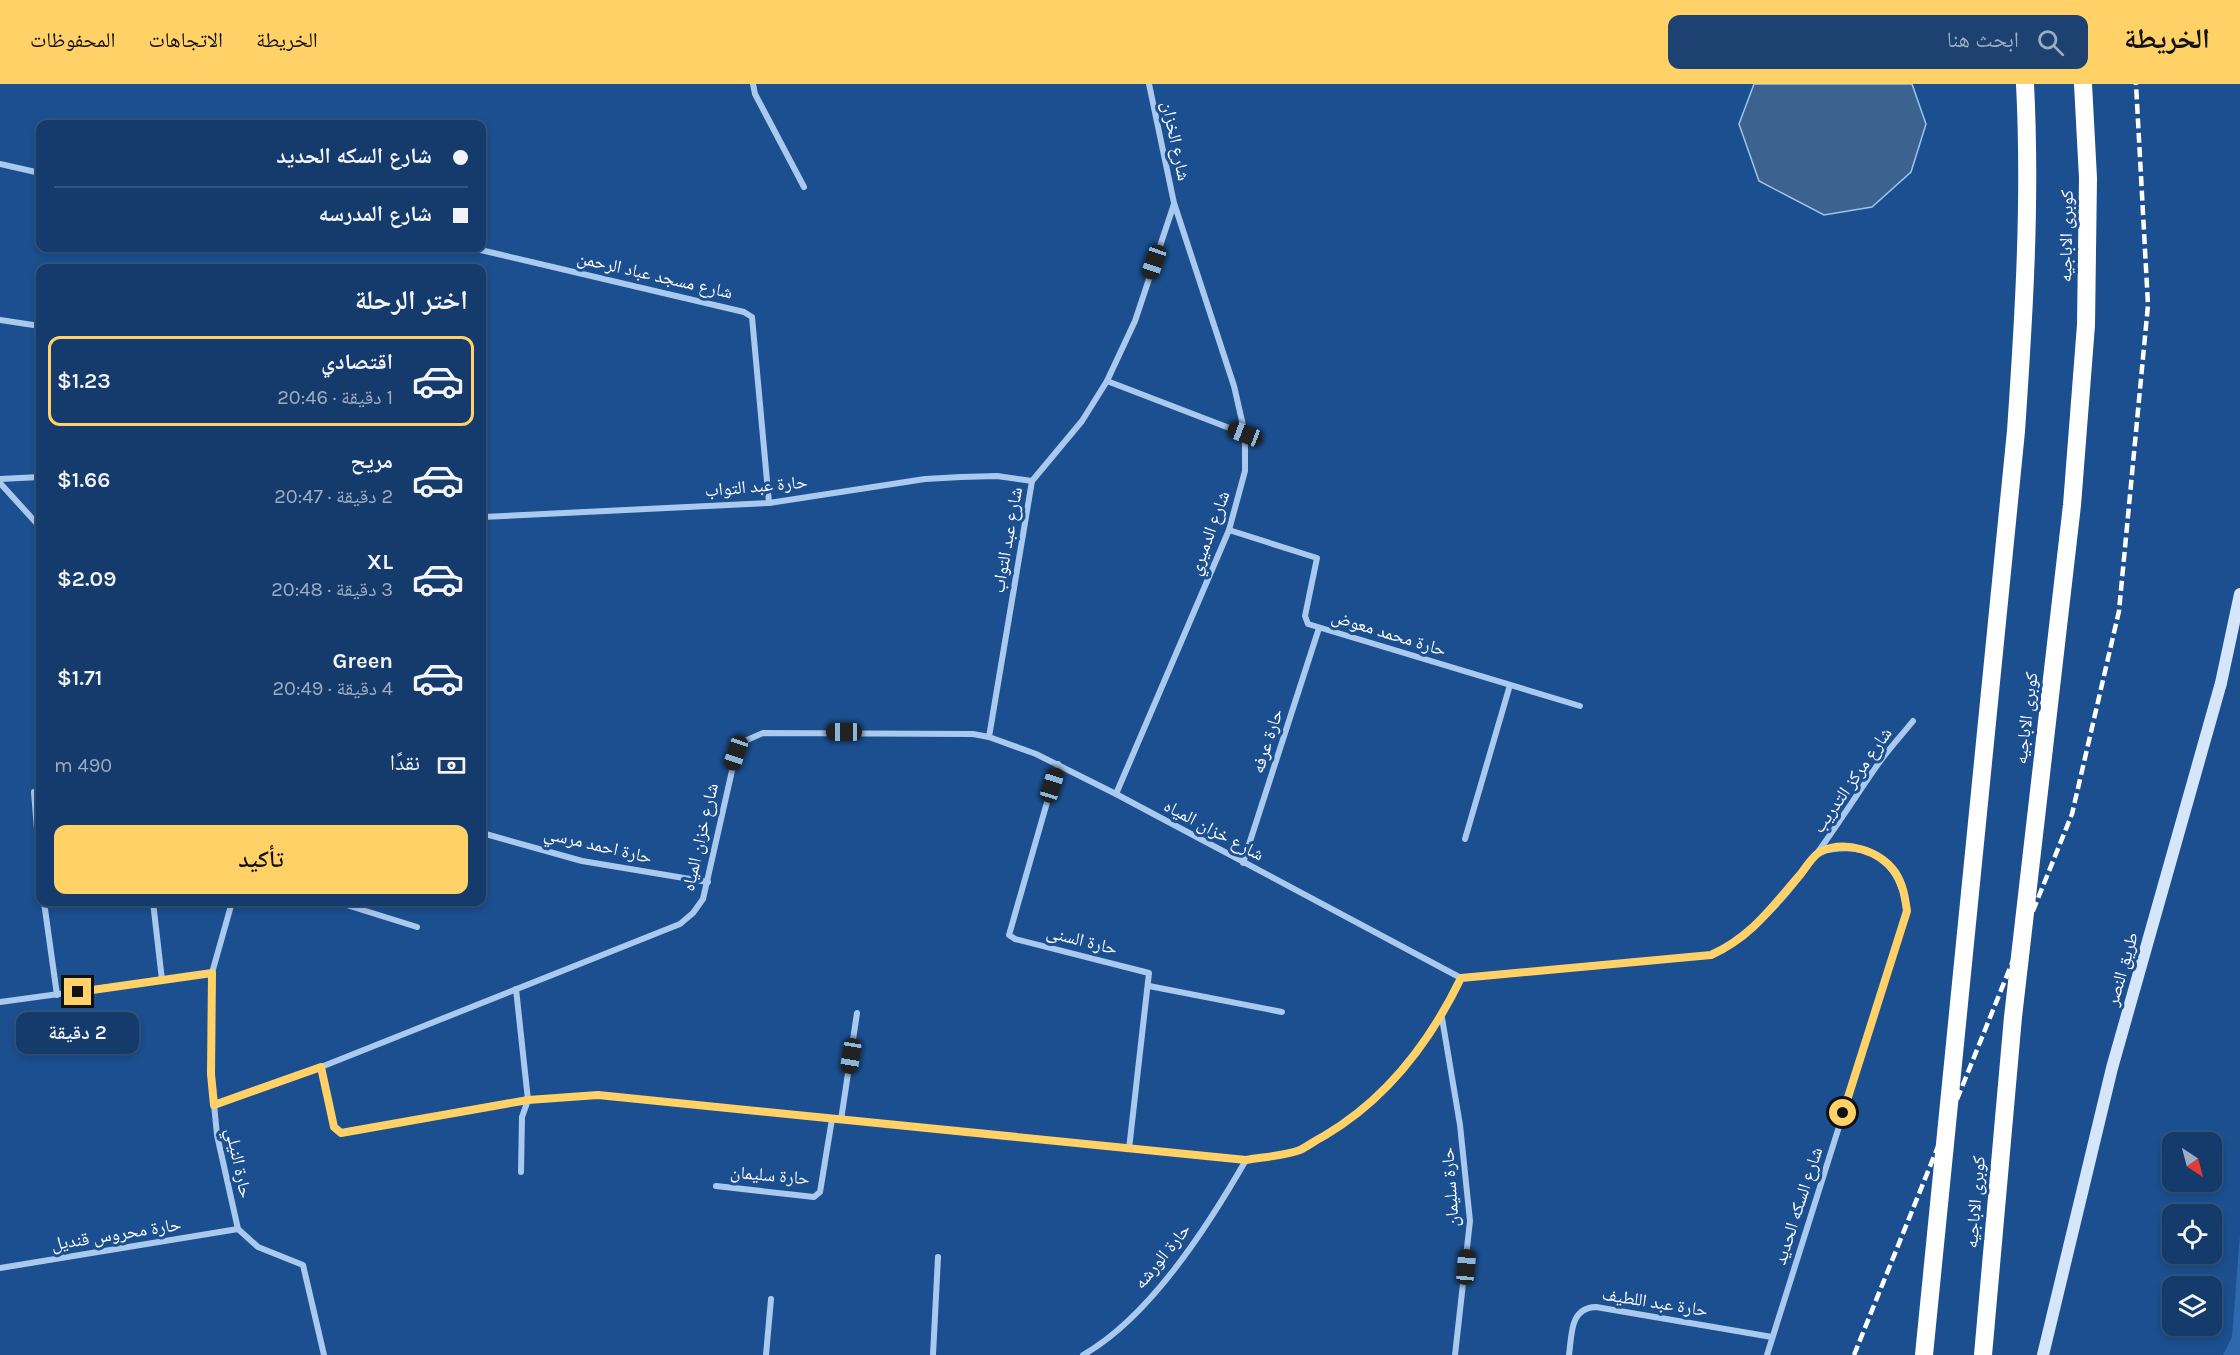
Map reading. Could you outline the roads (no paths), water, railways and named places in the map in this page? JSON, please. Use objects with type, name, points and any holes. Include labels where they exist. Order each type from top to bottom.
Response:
[{"type":"highway","name":"كوبرى الاباجيه","points":[[1924,1355],[2016,431],[2026,277],[2028,145],[2025,84]]},
{"type":"highway","name":"كوبرى الاباجيه","points":[[1983,1355],[2013,1017],[2072,505],[2086,325],[2088,178],[2083,84]]},
{"type":"street","points":[[753,84],[755,94],[804,187]]},
{"type":"street","name":"شارع الخزان","points":[[1149,84],[1174,203]]},
{"type":"street","points":[[0,164],[36,172]]},
{"type":"street","name":"شارع عبد التواب","points":[[988,737],[1032,481],[1082,421],[1107,381],[1135,321],[1174,203]]},
{"type":"street","name":"شارع الدميري","points":[[1116,794],[1229,530],[1245,471],[1245,434],[1217,330],[1174,203]]},
{"type":"street","name":"شارع مسجد عباد الرحمن","points":[[486,251],[744,312],[752,316],[769,503]]},
{"type":"street","points":[[0,320],[36,325]]},
{"type":"street","points":[[1107,381],[1245,434]]},
{"type":"street","name":"حارة عبد التواب","points":[[486,517],[769,503],[925,479],[997,476],[1032,481]]},
{"type":"street","points":[[0,481],[36,477]]},
{"type":"street","points":[[0,481],[36,522]]},
{"type":"street","name":"حارة محمد معوض","points":[[1229,530],[1317,558],[1305,621],[1319,628],[1580,706]]},
{"type":"street","name":"طريق النصر","points":[[2043,1355],[2112,1068],[2221,683],[2240,594]]},
{"type":"street","name":"حارة عرفه","points":[[1243,863],[1319,628]]},
{"type":"street","points":[[1465,839],[1510,685]]},
{"type":"street","name":"شارع مركز التدريب","points":[[1461,978],[1711,955],[1732,945],[1751,932],[1819,852],[1877,765],[1913,720]]},
{"type":"street","name":"شارع خزان المياه","points":[[214,1105],[321,1067],[680,924],[693,913],[703,899],[736,753],[747,740],[763,733],[973,734],[988,737],[1058,764],[1461,978]]},
{"type":"street","name":"حارة السنى","points":[[1058,764],[1009,935],[1015,939],[1147,971],[1150,977],[1149,986]]},
{"type":"street","points":[[34,792],[36,817]]},
{"type":"street","name":"حارة احمد مرسي","points":[[486,834],[582,861],[708,882]]},
{"type":"street","name":"شارع السكه الحديد","points":[[1767,1355],[1907,911],[1904,890],[1895,872],[1880,857],[1861,848],[1839,846],[1819,852]]},
{"type":"street","points":[[45,906],[57,995]]},
{"type":"street","points":[[153,906],[162,980]]},
{"type":"street","name":"حارة النيلي","points":[[231,906],[212,973],[211,1074],[217,1135],[238,1229]]},
{"type":"street","points":[[350,906],[417,927]]},
{"type":"street","points":[[0,1002],[212,973]]},
{"type":"street","points":[[321,1067],[334,1127],[341,1133],[528,1100],[598,1095],[730,1106],[841,1120],[1246,1160],[1300,1150],[1348,1122],[1385,1090],[1442,1018],[1461,978]]},
{"type":"street","points":[[1129,1149],[1149,986],[1282,1012]]},
{"type":"street","points":[[516,989],[528,1100],[522,1117],[521,1172]]},
{"type":"street","points":[[841,1120],[857,1013]]},
{"type":"street","name":"حارة سليمان","points":[[1442,1018],[1460,1125],[1470,1221],[1455,1355]]},
{"type":"street","name":"حارة سليمان","points":[[716,1186],[814,1197],[820,1192],[832,1119]]},
{"type":"street","name":"حارة الورشه","points":[[1083,1355],[1120,1328],[1176,1266],[1202,1232],[1246,1160]]},
{"type":"street","points":[[238,1229],[258,1247],[303,1265],[324,1355]]},
{"type":"street","name":"حارة محروس قنديل","points":[[0,1268],[238,1229]]},
{"type":"street","points":[[933,1355],[938,1257]]},
{"type":"street","points":[[765,1355],[771,1299]]},
{"type":"street","name":"حارة عبد اللطيف","points":[[1569,1355],[1575,1315],[1584,1307],[1596,1307],[1772,1337]]},
{"type":"railway","points":[[1854,1355],[2072,814],[2119,611],[2148,305],[2136,84]]}]
